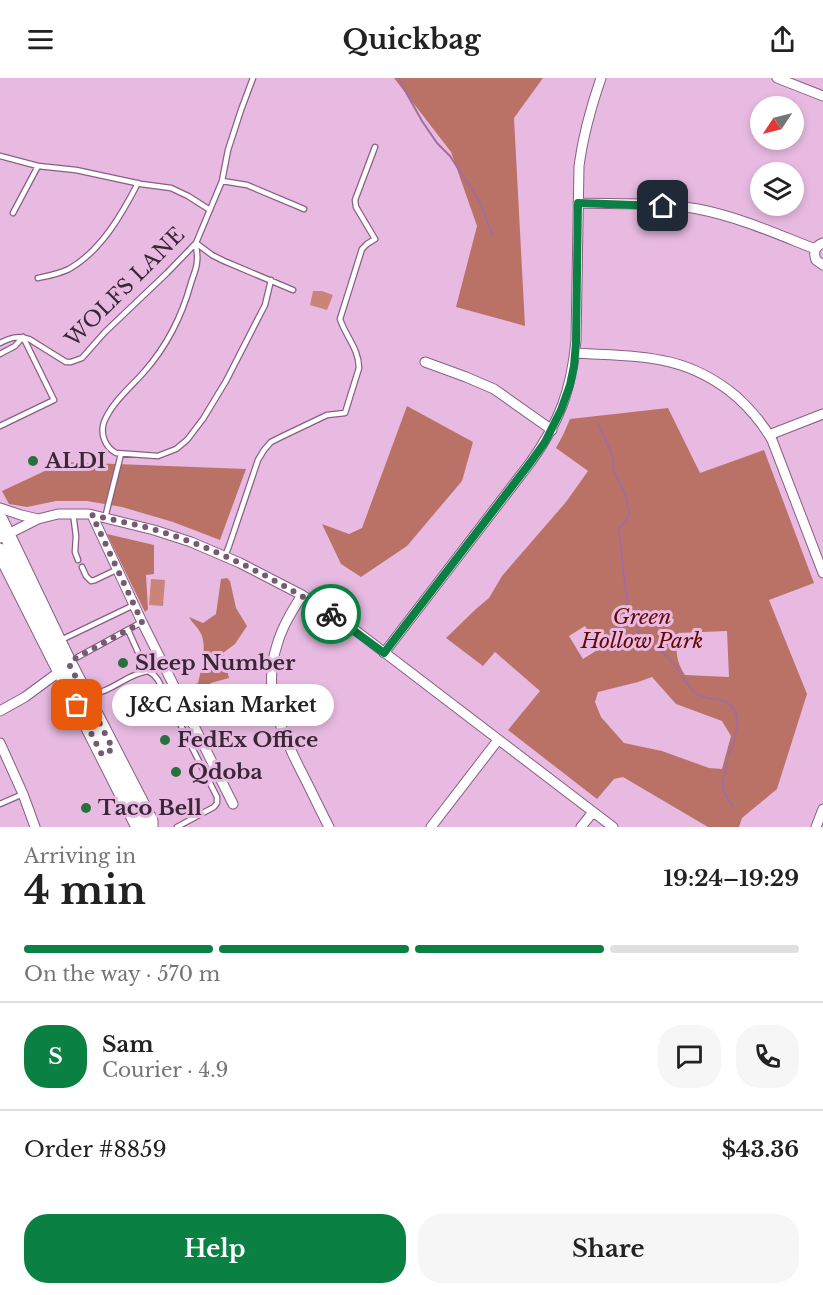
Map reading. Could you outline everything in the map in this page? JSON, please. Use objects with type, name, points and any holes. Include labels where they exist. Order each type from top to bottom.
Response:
[{"type":"main road","points":[[2,531],[58,641],[64,668],[98,698],[107,752],[150,821],[150,827]]},
{"type":"main road","points":[[0,551],[107,752],[140,827]]},
{"type":"street","points":[[384,653],[530,463],[552,429],[561,410],[570,385],[575,352],[579,166],[582,142],[601,78]]},
{"type":"street","points":[[777,78],[823,96]]},
{"type":"street","points":[[578,203],[640,204],[700,210],[746,222],[819,246],[814,256],[823,265]]},
{"type":"street","points":[[575,352],[649,357],[671,361],[712,378],[742,402],[769,435],[823,570]]},
{"type":"street","points":[[425,362],[466,376],[494,389],[552,429]]},
{"type":"street","points":[[769,435],[823,414]]},
{"type":"street","points":[[0,508],[38,519]]},
{"type":"street","points":[[2,531],[58,514],[92,515],[154,530],[191,542],[270,577],[348,625],[613,827]]},
{"type":"street","points":[[92,515],[142,622],[233,804]]},
{"type":"street","points":[[302,595],[286,622],[277,645],[273,662],[273,702],[281,728],[329,827]]},
{"type":"street","points":[[0,711],[64,668]]},
{"type":"street","points":[[430,827],[498,740]]},
{"type":"street","points":[[0,743],[35,827]]},
{"type":"street","points":[[816,827],[823,809]]},
{"type":"street","points":[[581,827],[593,812]]},
{"type":"lane","name":"WOLFS LANE","points":[[23,337],[66,362],[76,361],[86,354],[105,332],[196,243],[222,181],[228,150],[253,78]]},
{"type":"lane","points":[[225,556],[258,460],[264,450],[271,442],[327,415],[345,413],[359,368],[359,361],[357,352],[340,319],[362,249],[375,239],[356,207],[355,200],[375,147]]},
{"type":"lane","points":[[1,155],[38,166],[76,170],[171,188],[198,201],[210,210]]},
{"type":"lane","points":[[13,213],[38,166]]},
{"type":"lane","points":[[222,181],[247,185],[304,208]]},
{"type":"lane","points":[[38,278],[69,269],[88,254],[118,221],[138,183]]},
{"type":"lane","points":[[196,243],[218,258],[293,290]]},
{"type":"lane","points":[[196,243],[196,266],[186,301],[170,335],[155,360],[109,413],[103,425],[104,438],[112,451],[121,454],[158,456],[176,449],[187,440],[226,381],[265,306],[271,280]]},
{"type":"lane","points":[[0,343],[12,337],[23,337]]},
{"type":"lane","points":[[0,354],[15,346],[23,337]]},
{"type":"lane","points":[[0,426],[54,399],[23,337]]},
{"type":"lane","points":[[105,518],[121,454]]},
{"type":"lane","points":[[74,513],[75,552],[78,560]]},
{"type":"lane","points":[[82,567],[91,581],[118,569]]},
{"type":"lane","points":[[58,641],[134,605]]},
{"type":"lane","points":[[64,668],[76,658],[142,622]]},
{"type":"lane","points":[[128,630],[142,661]]},
{"type":"lane","points":[[98,698],[140,672],[148,671],[158,680],[217,797],[214,807],[177,827]]},
{"type":"lane","points":[[0,804],[23,794]]},
{"type":"shaded area","points":[[313,291],[333,295],[327,310],[310,305]]},
{"type":"shaded area","points":[[151,579],[165,580],[163,606],[149,605]]},
{"type":"green space","points":[[394,78],[543,78],[514,118],[525,326],[456,307],[477,226],[451,152]]},
{"type":"green space","points":[[407,406],[473,442],[462,481],[407,546],[361,577],[341,564],[322,524],[349,534],[362,528]]},
{"type":"green space","name":"Green Hollow Park","points":[[668,408],[700,473],[764,450],[814,583],[769,600],[807,694],[777,789],[742,818],[739,827],[708,827],[623,777],[614,779],[597,799],[508,730],[540,691],[495,652],[483,666],[446,638],[489,598],[502,576],[566,502],[588,471],[556,448],[570,419]],"holes":[[[585,626],[599,649],[583,659],[569,636]],[[727,631],[729,677],[685,675],[677,655],[678,633]],[[652,677],[676,704],[722,721],[731,736],[722,769],[709,768],[662,751],[624,743],[601,717],[595,702],[598,692]]]},
{"type":"green space","points":[[64,462],[246,469],[220,540],[173,522],[122,507],[87,501],[56,501],[27,507],[9,504],[2,491]]},
{"type":"green space","points":[[107,534],[154,545],[154,574],[146,575],[148,609],[145,612]]},
{"type":"green space","points":[[227,578],[230,581],[236,608],[247,626],[235,644],[223,653],[229,678],[211,683],[203,694],[187,706],[185,696],[188,687],[198,683],[204,650],[199,630],[189,617],[203,623],[216,614],[221,579]]},
{"type":"waterway","points":[[398,78],[422,121],[437,143],[450,156],[480,202],[493,237]]},
{"type":"waterway","points":[[598,423],[612,455],[614,471],[625,494],[629,512],[627,520],[619,528],[628,606],[637,619],[640,638],[654,646]]},
{"type":"waterway","points":[[661,650],[694,692],[703,697],[724,701],[735,712],[736,734],[729,756]]},
{"type":"waterway","points":[[728,761],[723,785],[725,795],[733,806]]},
{"type":"way so far","points":[[77,705],[102,755],[113,749],[69,664],[142,622],[92,515],[154,530],[191,542],[270,577],[331,614]]},
{"type":"place","name":"ALDI","points":[[33,461]]},
{"type":"place","name":"Sleep Number","points":[[123,663]]},
{"type":"place","name":"J&C Asian Market","points":[[77,705]]},
{"type":"place","name":"FedEx Office","points":[[165,740]]},
{"type":"place","name":"Qdoba","points":[[176,772]]},
{"type":"place","name":"Taco Bell","points":[[86,808]]},
{"type":"route","points":[[331,614],[384,653],[471,542],[545,442],[561,410],[574,366],[578,203],[663,206]]}]
